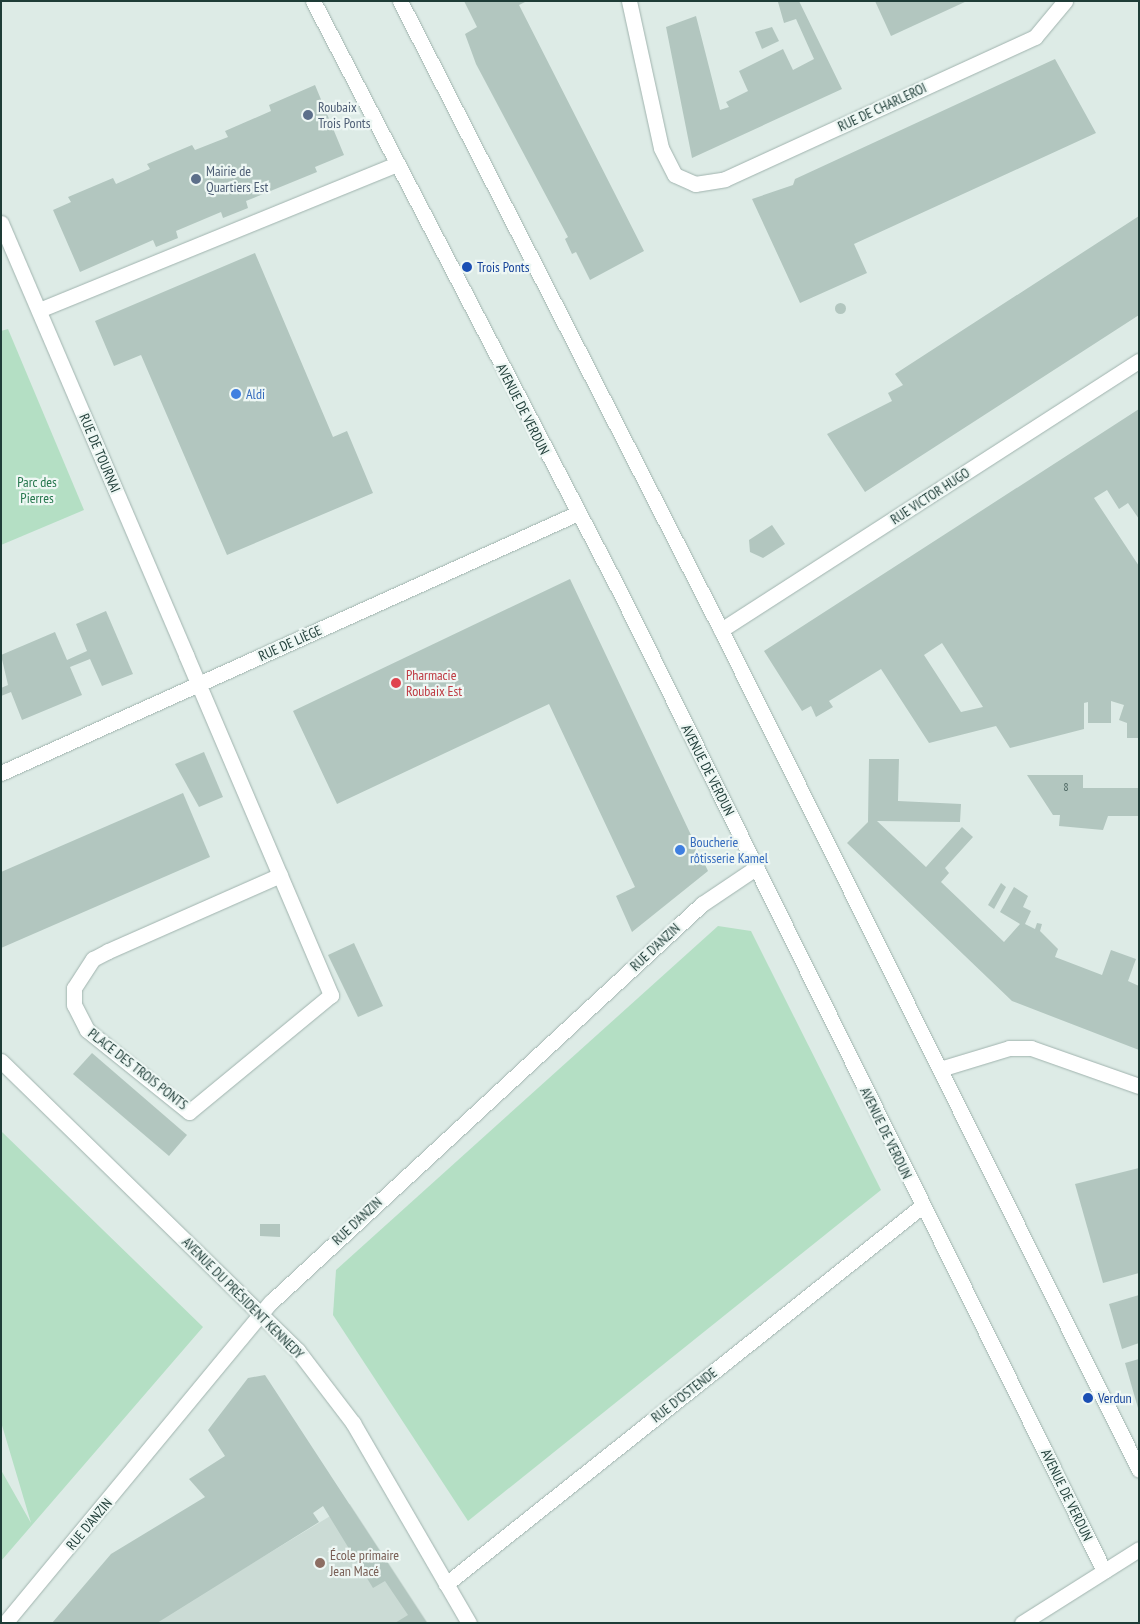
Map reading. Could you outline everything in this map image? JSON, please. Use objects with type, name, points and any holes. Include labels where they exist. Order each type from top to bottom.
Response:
[{"type":"street","name":"AVENUE DE VERDUN","points":[[313,1],[578,513],[757,867],[922,1206],[1104,1571]]},
{"type":"street","points":[[400,1],[721,630],[1139,1470]]},
{"type":"street","name":"RUE DE CHARLEROI","points":[[629,1],[662,148],[669,167],[683,181],[695,184],[725,179],[1035,37],[1065,1]]},
{"type":"street","points":[[39,310],[397,164]]},
{"type":"street","name":"RUE DE TOURNAI","points":[[1,223],[199,684]]},
{"type":"street","name":"RUE VICTOR HUGO","points":[[721,630],[1139,361]]},
{"type":"street","name":"RUE DE LIÈGE","points":[[1,773],[578,513]]},
{"type":"street","name":"PLACE DES TROIS PONTS","points":[[199,684],[331,995],[189,1112],[87,1030],[74,1005],[74,988],[93,959],[280,875]]},
{"type":"street","name":"RUE D'ANZIN","points":[[5,1623],[261,1312],[702,904],[757,867]]},
{"type":"street","points":[[940,1069],[1009,1048],[1031,1048],[1139,1086]]},
{"type":"street","name":"AVENUE DU PRÉSIDENT KENNEDY","points":[[1,1061],[261,1312],[298,1351],[353,1423],[469,1623]]},
{"type":"street","name":"RUE D'OSTENDE","points":[[446,1584],[922,1206]]},
{"type":"street","points":[[1022,1623],[1138,1551]]},
{"type":"shaded area","name":"École primaire Jean Macé","points":[[350,1504],[428,1623],[154,1623]]},
{"type":"green space","name":"Parc des Pierres","points":[[8,329],[84,510],[1,545],[1,331]]},
{"type":"green space","points":[[718,926],[751,931],[881,1190],[468,1521],[333,1315],[336,1270]]},
{"type":"green space","points":[[1,1131],[203,1327],[1,1561],[1,1470],[31,1523],[1,1422]]},
{"type":"building","points":[[464,1],[527,1],[519,5],[644,251],[590,280],[576,252],[572,254],[565,239],[568,237],[476,64],[465,34],[477,27]]},
{"type":"building","points":[[799,1],[842,89],[692,158],[666,27],[696,16],[720,110],[729,107],[726,102],[748,91],[739,71],[783,49],[793,70],[814,59],[796,19],[784,23],[778,2]]},
{"type":"building","points":[[875,1],[967,1],[891,36]]},
{"type":"building","points":[[772,27],[779,41],[762,49],[755,32]]},
{"type":"building","points":[[1055,59],[1096,133],[854,244],[867,273],[800,303],[752,199],[793,185],[795,179]]},
{"type":"building","points":[[315,85],[344,155],[315,167],[317,172],[246,201],[248,208],[223,218],[221,212],[176,231],[178,238],[156,247],[153,240],[80,272],[53,210],[71,202],[68,197],[113,178],[116,184],[150,169],[147,164],[192,145],[195,150],[228,137],[225,131],[271,111],[269,105]]},
{"type":"building","points":[[1139,216],[1139,315],[865,492],[827,434],[892,401],[888,393],[903,385],[895,374]]},
{"type":"building","name":"Aldi","points":[[255,253],[333,437],[347,431],[373,493],[227,555],[141,355],[114,366],[95,321]]},
{"type":"building","points":[[840,302],[846,308],[840,314],[834,308]]},
{"type":"building","points":[[1139,409],[1139,519],[1128,503],[1119,509],[1107,490],[1094,498],[1139,566],[1139,738],[1127,738],[1127,723],[1119,720],[1124,705],[1111,701],[1111,723],[1088,723],[1088,702],[1084,703],[1084,729],[1010,748],[996,726],[929,743],[881,669],[829,701],[833,707],[816,717],[811,706],[802,711],[764,651]],"holes":[[[942,643],[983,707],[961,712],[924,655]]]},
{"type":"building","points":[[772,525],[785,544],[763,558],[750,552],[749,540]]},
{"type":"building","points":[[570,579],[708,871],[632,932],[616,896],[635,887],[549,704],[337,804],[293,711]]},
{"type":"building","points":[[106,611],[133,674],[102,686],[90,659],[70,667],[82,695],[22,720],[11,692],[1,696],[1,688],[8,685],[1,655],[55,632],[67,660],[87,651],[76,624]]},
{"type":"building","points":[[204,752],[223,797],[199,807],[175,764]]},
{"type":"building","points":[[869,759],[899,759],[898,801],[961,804],[960,822],[877,821],[926,867],[962,827],[973,837],[945,868],[949,873],[941,882],[1004,942],[1020,924],[1000,912],[1014,887],[1028,896],[1023,907],[1031,911],[1025,924],[1035,929],[1037,923],[1042,924],[1040,931],[1058,949],[1055,957],[1102,975],[1111,950],[1136,959],[1128,981],[1139,986],[1139,1050],[1012,1001],[847,843],[868,822]]},
{"type":"building","points":[[1027,775],[1083,775],[1083,788],[1139,788],[1139,816],[1108,816],[1103,830],[1059,826],[1060,815],[1053,815]]},
{"type":"building","points":[[183,793],[210,857],[1,948],[1,872]]},
{"type":"building","points":[[1001,883],[1006,887],[994,909],[988,905]]},
{"type":"building","points":[[354,943],[383,1006],[358,1017],[328,955]]},
{"type":"building","points":[[92,1053],[187,1135],[169,1156],[73,1074]]},
{"type":"building","points":[[1139,1168],[1139,1273],[1103,1283],[1075,1184]]},
{"type":"building","points":[[260,1224],[280,1224],[280,1237],[260,1236]]},
{"type":"building","points":[[1139,1295],[1139,1343],[1122,1349],[1109,1304]]},
{"type":"building","points":[[1139,1359],[1139,1408],[1138,1408],[1125,1363]]},
{"type":"building","points":[[265,1375],[427,1623],[395,1623],[408,1615],[385,1581],[373,1588],[323,1506],[313,1513],[319,1522],[157,1623],[52,1623],[111,1554],[205,1497],[189,1479],[225,1456],[208,1430],[248,1378]]},
{"type":"place","name":"Roubaix Trois Ponts","points":[[308,115]]},
{"type":"place","name":"Mairie de Quartiers Est","points":[[196,179]]},
{"type":"place","name":"Trois Ponts","points":[[467,267]]},
{"type":"place","name":"Aldi","points":[[236,394]]},
{"type":"place","name":"Pharmacie Roubaix Est","points":[[396,683]]},
{"type":"place","name":"Boucherie rôtisserie Kamel","points":[[680,850]]},
{"type":"place","name":"Verdun","points":[[1088,1398]]},
{"type":"place","name":"École primaire Jean Macé","points":[[320,1563]]}]
